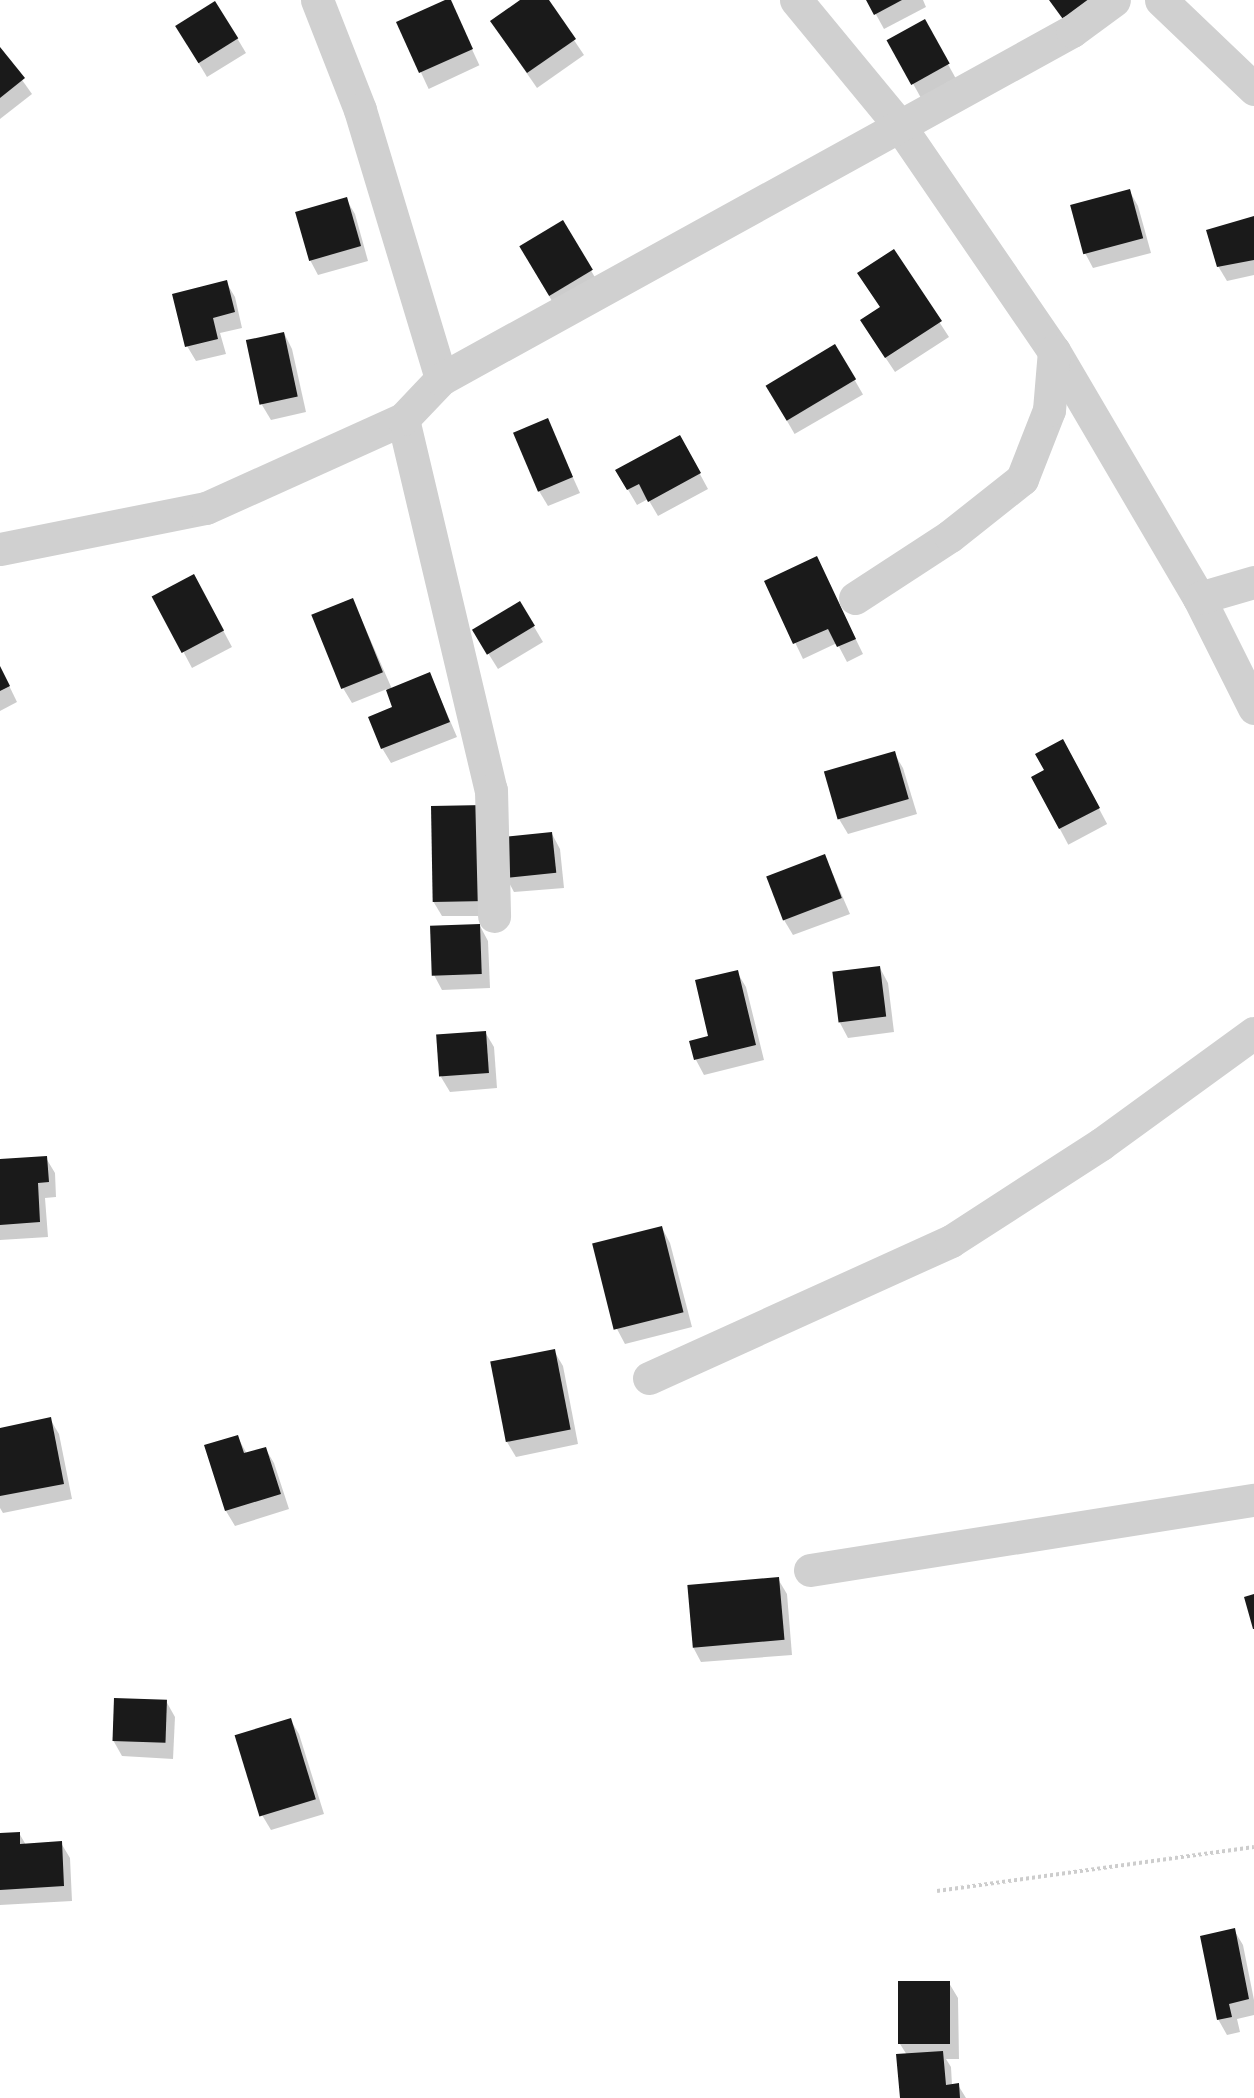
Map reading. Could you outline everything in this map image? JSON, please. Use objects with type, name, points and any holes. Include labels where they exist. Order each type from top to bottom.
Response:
[{"type":"street","points":[[317,0],[360,110],[441,379]]},
{"type":"street","points":[[796,0],[899,125],[1054,351],[1198,598],[1254,708]]},
{"type":"street","points":[[0,549],[206,508],[403,419],[441,379],[1072,31],[1114,0]]},
{"type":"street","points":[[1161,0],[1254,89]]},
{"type":"street","points":[[855,598],[950,536],[1022,479],[1049,410],[1054,351]]},
{"type":"street","points":[[403,419],[491,790],[494,916]]},
{"type":"street","points":[[1198,598],[1254,582]]},
{"type":"street","points":[[649,1378],[951,1241],[1101,1144],[1254,1033]]},
{"type":"street","points":[[810,1570],[1254,1500]]},
{"type":"path","points":[[937,1891],[1254,1847]]},
{"type":"building","points":[[445,0],[451,0],[473,49],[419,73],[396,22]]},
{"type":"building","points":[[520,0],[549,0],[576,39],[527,73],[490,21]]},
{"type":"building","points":[[866,0],[902,0],[874,15]]},
{"type":"building","points":[[1049,0],[1093,0],[1068,26]]},
{"type":"building","points":[[215,1],[238,38],[198,63],[175,26]]},
{"type":"building","points":[[925,19],[950,64],[911,85],[887,40]]},
{"type":"building","points":[[0,47],[25,78],[0,98]]},
{"type":"building","points":[[1130,189],[1143,238],[1083,254],[1070,205]]},
{"type":"building","points":[[347,197],[361,246],[309,261],[295,212]]},
{"type":"building","points":[[1254,216],[1254,260],[1217,267],[1206,230]]},
{"type":"building","points":[[563,220],[593,270],[549,296],[519,246]]},
{"type":"building","points":[[894,249],[942,321],[885,358],[860,320],[880,307],[857,273]]},
{"type":"building","points":[[227,280],[235,312],[213,318],[218,339],[185,347],[172,294]]},
{"type":"building","points":[[284,332],[298,397],[260,405],[246,340]]},
{"type":"building","points":[[835,344],[856,379],[787,421],[766,386]]},
{"type":"building","points":[[548,418],[573,477],[538,492],[513,433]]},
{"type":"building","points":[[680,435],[701,473],[648,502],[639,484],[627,490],[615,470]]},
{"type":"building","points":[[817,556],[856,639],[837,647],[828,629],[793,644],[764,581]]},
{"type":"building","points":[[194,574],[224,631],[182,653],[152,597]]},
{"type":"building","points":[[353,598],[383,672],[341,689],[311,615]]},
{"type":"building","points":[[520,601],[535,626],[487,655],[472,630]]},
{"type":"building","points":[[0,666],[10,686],[0,691]]},
{"type":"building","points":[[430,672],[450,722],[381,749],[368,717],[392,707],[386,690]]},
{"type":"building","points":[[1063,739],[1100,808],[1059,829],[1031,777],[1044,770],[1035,754]]},
{"type":"building","points":[[895,751],[909,799],[838,819],[824,771]]},
{"type":"building","points":[[485,805],[487,901],[433,902],[431,806]]},
{"type":"building","points":[[552,832],[556,873],[505,878],[500,837]]},
{"type":"building","points":[[825,854],[842,898],[783,920],[766,877]]},
{"type":"building","points":[[480,924],[482,974],[432,976],[430,926]]},
{"type":"building","points":[[880,966],[886,1017],[839,1022],[832,972]]},
{"type":"building","points":[[738,970],[756,1045],[694,1060],[689,1041],[708,1036],[695,980]]},
{"type":"building","points":[[486,1031],[489,1073],[439,1076],[436,1034]]},
{"type":"building","points":[[47,1156],[49,1182],[38,1183],[40,1222],[0,1225],[0,1159]]},
{"type":"building","points":[[662,1226],[684,1312],[614,1330],[592,1243]]},
{"type":"building","points":[[555,1349],[571,1429],[506,1442],[490,1362]]},
{"type":"building","points":[[51,1417],[64,1484],[0,1496],[0,1428]]},
{"type":"building","points":[[238,1435],[244,1453],[266,1447],[281,1494],[225,1511],[204,1445]]},
{"type":"building","points":[[779,1577],[784,1640],[693,1648],[687,1585]]},
{"type":"building","points":[[1254,1594],[1254,1629],[1253,1629],[1244,1597]]},
{"type":"building","points":[[114,1698],[167,1700],[165,1743],[112,1741]]},
{"type":"building","points":[[291,1718],[316,1799],[259,1817],[235,1735]]},
{"type":"building","points":[[20,1832],[20,1844],[62,1841],[64,1886],[0,1890],[0,1833]]},
{"type":"building","points":[[1235,1928],[1249,1999],[1229,2004],[1232,2017],[1217,2020],[1200,1936]]},
{"type":"building","points":[[898,1981],[950,1981],[950,2044],[898,2044]]},
{"type":"building","points":[[943,2051],[946,2085],[959,2083],[960,2098],[900,2098],[896,2054]]}]
